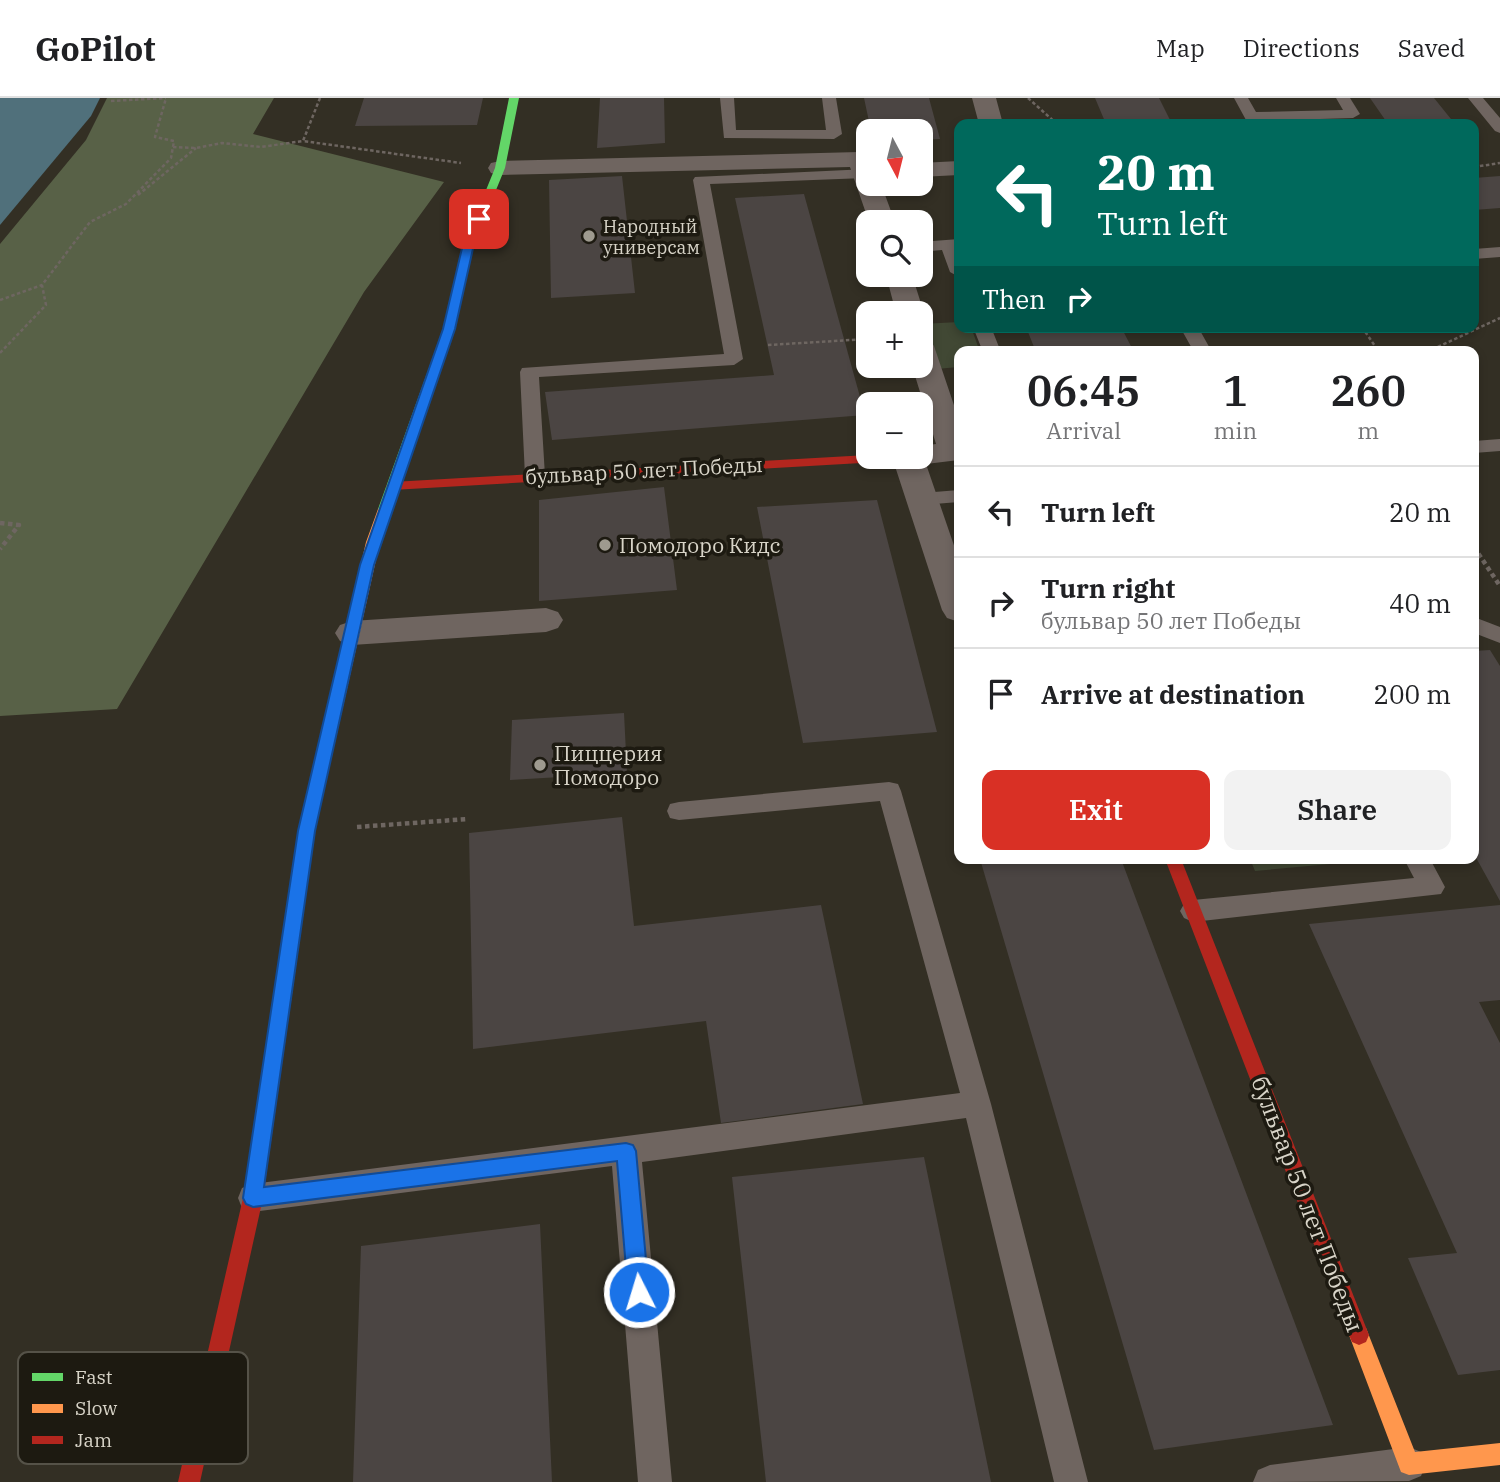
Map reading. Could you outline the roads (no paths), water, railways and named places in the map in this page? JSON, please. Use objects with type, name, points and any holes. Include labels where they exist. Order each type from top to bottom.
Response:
[{"type":"street","points":[[218,1352],[253,1198],[307,831],[373,542],[449,329],[469,244],[500,168],[514,98]]},
{"type":"street","points":[[984,98],[990,119]]},
{"type":"street","points":[[500,168],[856,159]]},
{"type":"street","points":[[933,170],[954,169]]},
{"type":"street","points":[[930,378],[954,452],[933,453]]},
{"type":"street","name":"бульвар 50 лет Победы","points":[[393,486],[856,459]]},
{"type":"street","points":[[912,469],[954,595]]},
{"type":"street","points":[[352,632],[546,620]]},
{"type":"street","name":"бульвар 50 лет Победы","points":[[1175,864],[1409,1464]]},
{"type":"street","points":[[1409,1464],[1500,1454]]},
{"type":"street","points":[[189,1482],[193,1464]]},
{"type":"lane","points":[[727,98],[731,161]]},
{"type":"lane","points":[[729,135],[834,134],[829,98]]},
{"type":"lane","points":[[1241,98],[1251,117],[1353,114],[1343,98]]},
{"type":"lane","points":[[1475,98],[1500,128]]},
{"type":"lane","points":[[535,476],[529,372],[734,359],[701,180],[856,178]]},
{"type":"lane","points":[[933,246],[953,245]]},
{"type":"lane","points":[[1479,254],[1500,252]]},
{"type":"lane","points":[[1479,447],[1500,445]]},
{"type":"lane","points":[[922,499],[954,496]]},
{"type":"lane","points":[[1479,627],[1500,635]]},
{"type":"lane","points":[[679,811],[889,791],[976,1104],[1072,1482]]},
{"type":"lane","points":[[1193,911],[1432,887],[1420,864]]},
{"type":"lane","points":[[253,1198],[976,1104]]},
{"type":"lane","points":[[626,1151],[655,1482]]},
{"type":"lane","points":[[1270,1482],[1409,1464]]},
{"type":"water","points":[[0,98],[100,98],[91,116],[0,225]]},
{"type":"place","name":"Народный универсам","points":[[589,236]]},
{"type":"place","name":"Помодоро Кидс","points":[[605,545]]},
{"type":"place","name":"Пиццерия Помодоро","points":[[540,765]]}]
